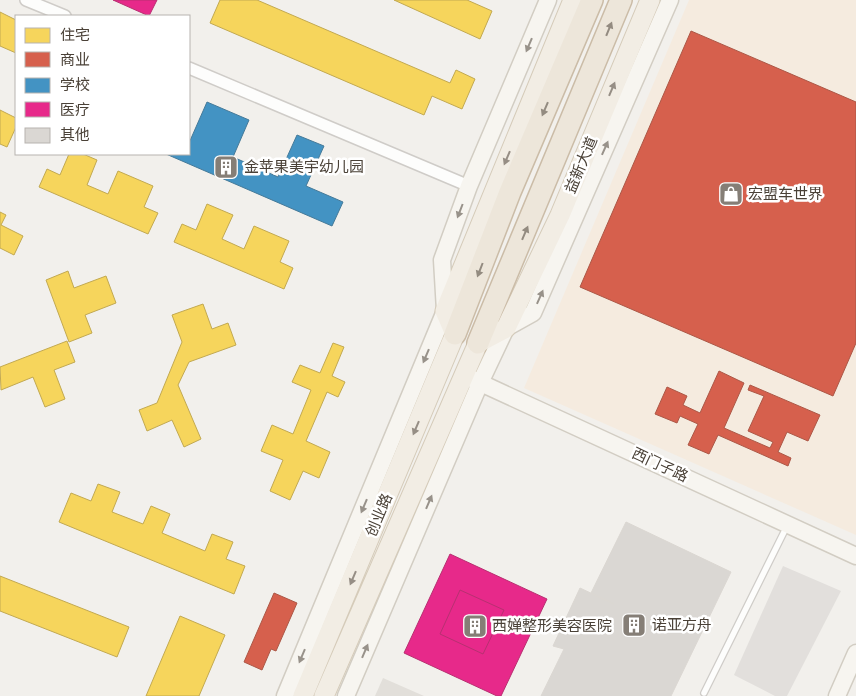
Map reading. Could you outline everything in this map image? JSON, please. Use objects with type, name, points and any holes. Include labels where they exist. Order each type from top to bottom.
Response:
[{"type":"highway","points":[[455,334],[503,188],[592,0]]},
{"type":"highway","points":[[478,343],[538,203],[621,0]]},
{"type":"main road","points":[[455,334],[445,311],[503,188],[573,0]]},
{"type":"main road","name":"益新大道","points":[[506,328],[560,215],[650,0]]},
{"type":"main road","points":[[478,343],[506,328]]},
{"type":"main road","name":"创业路","points":[[303,696],[455,334]]},
{"type":"main road","name":"创业路","points":[[324,696],[472,379],[478,343]]},
{"type":"street","points":[[26,0],[63,15]]},
{"type":"street","points":[[285,696],[445,311],[442,260],[469,186],[548,0]]},
{"type":"street","points":[[346,696],[472,379],[506,328],[533,314],[670,0]]},
{"type":"street","points":[[190,68],[469,186]]},
{"type":"street","name":"西门子路","points":[[472,379],[856,556]]},
{"type":"street","points":[[837,696],[856,652]]},
{"type":"lane","points":[[704,693],[788,524]]},
{"type":"shaded area","name":"宏盟车世界","points":[[689,0],[856,0],[856,535],[524,388]]},
{"type":"shaded area","points":[[783,566],[841,591],[787,696],[775,696],[734,675]]},
{"type":"shaded area","points":[[383,678],[424,696],[375,696]]},
{"type":"building: 住宅","points":[[220,0],[257,0],[450,83],[456,70],[475,79],[462,109],[432,96],[424,115],[210,23]]},
{"type":"building: 住宅","points":[[394,0],[467,0],[492,11],[480,39]]},
{"type":"building: 住宅","points":[[0,12],[15,20],[15,53],[0,46]]},
{"type":"building: 住宅","points":[[0,110],[15,118],[15,129],[7,147],[0,144]]},
{"type":"building: 住宅","points":[[69,155],[85,155],[97,160],[87,185],[108,194],[118,171],[153,186],[144,207],[158,213],[148,234],[39,187],[47,169],[60,175]]},
{"type":"building: 住宅","points":[[207,204],[233,215],[222,239],[244,249],[254,226],[289,241],[280,262],[293,268],[284,289],[174,242],[182,224],[196,230]]},
{"type":"building: 住宅","points":[[0,212],[6,215],[1,225],[23,236],[14,255],[0,248]]},
{"type":"building: 住宅","points":[[68,271],[74,288],[106,276],[116,303],[85,315],[92,333],[69,342],[46,280]]},
{"type":"building: 住宅","points":[[203,304],[212,329],[228,323],[236,345],[189,362],[178,385],[201,439],[184,447],[172,420],[147,431],[139,410],[157,403],[182,342],[172,315]]},
{"type":"building: 住宅","points":[[67,341],[75,362],[54,370],[65,399],[45,407],[33,377],[1,390],[0,367]]},
{"type":"building: 住宅","points":[[333,343],[344,347],[332,376],[345,382],[338,397],[327,392],[306,441],[330,452],[319,478],[303,471],[290,500],[270,491],[283,460],[261,451],[272,425],[293,434],[311,390],[292,382],[300,365],[320,373]]},
{"type":"building: 住宅","points":[[98,484],[120,492],[112,512],[143,524],[151,506],[170,514],[162,533],[205,551],[212,534],[233,542],[226,559],[245,566],[234,594],[59,522],[71,493],[91,501]]},
{"type":"building: 住宅","points":[[0,576],[129,627],[117,657],[0,611]]},
{"type":"building: 住宅","points":[[180,616],[225,635],[199,696],[146,696]]},
{"type":"building: 商业","points":[[691,31],[856,102],[856,343],[833,396],[580,287]]},
{"type":"building: 商业","points":[[719,371],[744,383],[724,428],[770,448],[773,442],[748,431],[764,396],[748,390],[750,385],[820,415],[808,441],[787,432],[778,452],[791,458],[788,466],[718,435],[709,454],[688,445],[698,424],[680,416],[677,423],[655,414],[667,387],[687,396],[683,405],[700,413]]},
{"type":"building: 商业","points":[[274,593],[297,603],[276,651],[271,649],[262,670],[244,662]]},
{"type":"building: 学校","name":"金苹果美宇幼儿园","points":[[207,102],[249,120],[233,157],[278,177],[297,135],[324,146],[306,186],[343,202],[332,226],[168,155],[190,155],[190,141]]},
{"type":"building: 医疗","points":[[113,0],[157,0],[150,15]]},
{"type":"building: 医疗","name":"西婵整形美容医院","points":[[450,554],[547,599],[501,696],[497,696],[404,653]]},
{"type":"building: 医疗","points":[[460,590],[504,610],[483,654],[440,634]]},
{"type":"building: 其他","name":"诺亚方舟","points":[[626,522],[731,572],[671,696],[541,696],[564,649],[553,646],[580,588],[614,604],[591,593]]},
{"type":"place","name":"金苹果美宇幼儿园","points":[[226,167]]},
{"type":"place","name":"宏盟车世界","points":[[731,194]]},
{"type":"place","name":"诺亚方舟","points":[[634,625]]},
{"type":"place","name":"西婵整形美容医院","points":[[475,626]]}]
